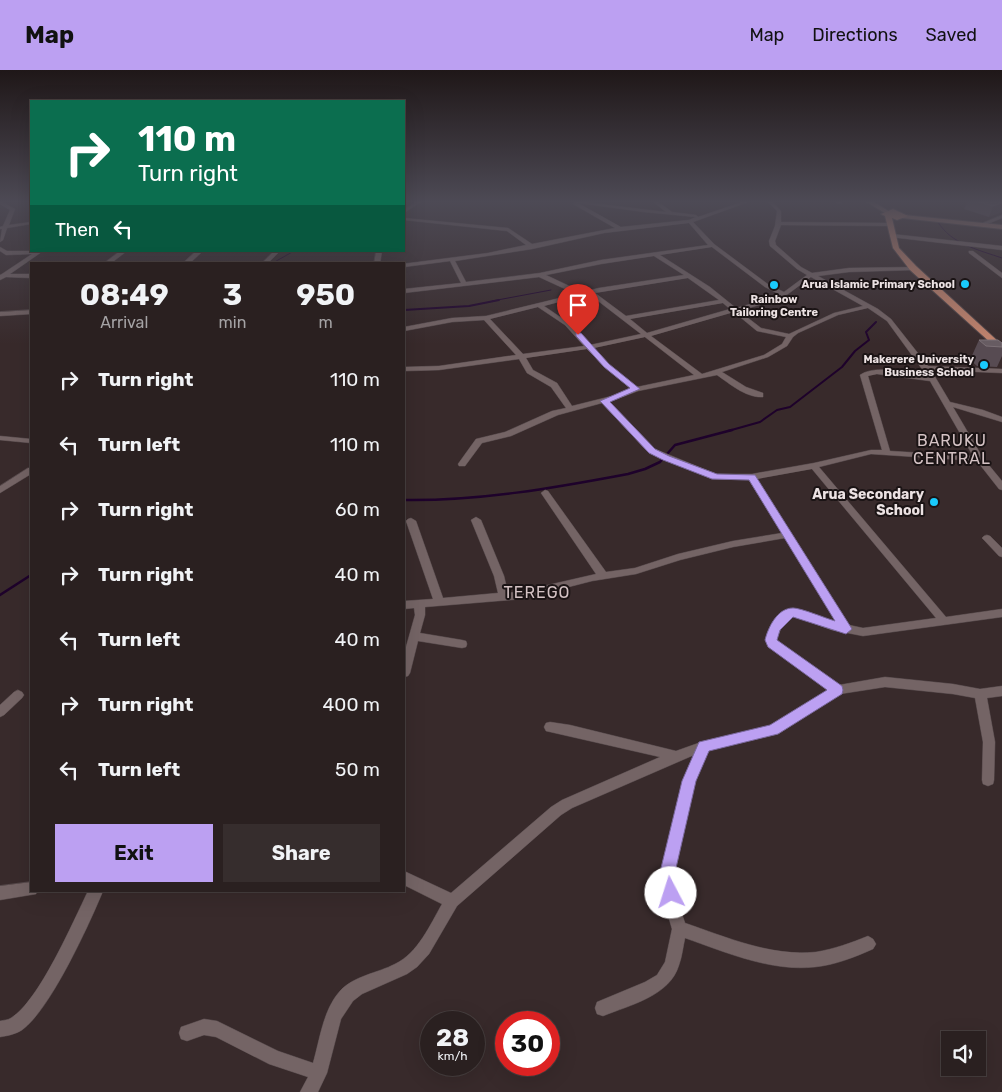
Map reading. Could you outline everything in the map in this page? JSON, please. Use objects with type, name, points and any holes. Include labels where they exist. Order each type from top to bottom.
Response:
[{"type":"main road","points":[[897,249],[913,268],[1002,350]]},
{"type":"street","points":[[0,249],[6,253],[39,252]]},
{"type":"street","points":[[405,265],[452,260],[522,249]]},
{"type":"street","points":[[405,291],[540,275],[593,263],[689,249]]},
{"type":"street","points":[[717,249],[767,286],[784,294]]},
{"type":"street","points":[[776,249],[810,275],[869,306],[889,320],[926,368],[979,459],[1002,487]]},
{"type":"street","points":[[2,276],[39,252]]},
{"type":"street","points":[[109,262],[123,252]]},
{"type":"street","points":[[187,262],[199,252]]},
{"type":"street","points":[[266,262],[276,252]]},
{"type":"street","points":[[971,252],[1002,276]]},
{"type":"street","points":[[655,254],[725,301],[759,330],[790,336]]},
{"type":"street","points":[[452,260],[464,283]]},
{"type":"street","points":[[405,369],[439,368],[556,350],[589,347],[647,335],[737,310],[784,294],[810,275],[849,270],[913,268]]},
{"type":"street","points":[[540,275],[581,294]]},
{"type":"street","points":[[2,276],[30,276]]},
{"type":"street","points":[[405,329],[452,320],[486,318],[590,292],[689,276]]},
{"type":"street","points":[[590,292],[701,377]]},
{"type":"street","points":[[626,318],[725,301]]},
{"type":"street","points":[[539,305],[567,324],[607,366],[636,389]]},
{"type":"street","points":[[462,464],[479,441],[508,434],[555,414],[604,401],[636,389],[701,377],[766,356],[785,345],[790,336],[829,316],[869,306]]},
{"type":"street","points":[[0,314],[30,312]]},
{"type":"street","points":[[486,318],[521,356],[530,371],[554,385],[570,409]]},
{"type":"street","points":[[926,368],[1002,370]]},
{"type":"street","points":[[717,372],[740,388],[760,395]]},
{"type":"street","points":[[887,453],[864,375],[868,372],[878,372],[932,379]]},
{"type":"street","points":[[604,401],[652,451],[715,477],[752,477],[814,466],[864,453],[979,459]]},
{"type":"street","points":[[948,404],[1002,420]]},
{"type":"street","points":[[0,438],[30,442]]},
{"type":"street","points":[[814,466],[944,621]]},
{"type":"street","points":[[0,490],[30,471]]},
{"type":"street","points":[[752,477],[846,629]]},
{"type":"street","points":[[545,493],[603,576]]},
{"type":"street","points":[[476,520],[499,576],[504,597]]},
{"type":"street","points":[[411,522],[439,602]]},
{"type":"street","points":[[405,605],[504,597],[636,571],[678,556],[787,535]]},
{"type":"street","points":[[987,538],[1002,554]]},
{"type":"street","points":[[405,669],[420,615],[419,603]]},
{"type":"street","points":[[837,690],[776,647],[771,640],[774,628],[786,615],[793,612],[846,629],[863,632],[1002,613]]},
{"type":"street","points":[[414,636],[462,644]]},
{"type":"street","points":[[308,1092],[319,1073],[333,1019],[342,1001],[356,988],[402,969],[412,962],[424,949],[452,901],[556,811],[676,756],[704,746],[774,730],[837,690],[885,682],[980,694],[1002,691]]},
{"type":"street","points":[[980,694],[989,742],[988,780]]},
{"type":"street","points":[[0,712],[18,695]]},
{"type":"street","points":[[550,727],[570,730],[676,756]]},
{"type":"street","points":[[603,1008],[651,988],[662,980],[672,965],[678,929],[671,897],[668,868],[689,781],[704,746]]},
{"type":"street","points":[[405,878],[452,901]]},
{"type":"street","points":[[0,893],[30,889]]},
{"type":"street","points":[[0,1030],[16,1024],[38,1002],[95,892]]},
{"type":"street","points":[[678,929],[772,958],[810,960],[834,956],[868,944]]},
{"type":"street","points":[[187,1033],[204,1027],[217,1029],[275,1058],[319,1073]]},
{"type":"building","points":[[979,340],[998,340],[1002,343],[1002,347],[986,346]]},
{"type":"waterway","points":[[974,249],[1002,258]]},
{"type":"waterway","points":[[275,262],[292,252]]},
{"type":"waterway","points":[[492,301],[551,290]]},
{"type":"waterway","points":[[405,310],[469,306],[499,300]]},
{"type":"waterway","points":[[728,431],[760,422],[777,410],[790,407],[842,367],[855,351],[869,340],[866,332],[876,322]]},
{"type":"waterway","points":[[405,500],[489,496],[545,489],[628,474],[660,462],[675,445],[732,430]]},
{"type":"waterway","points":[[0,595],[30,576]]},
{"type":"place","name":"Arua Islamic Primary School","points":[[965,284]]},
{"type":"place","name":"Rainbow Tailoring Centre","points":[[774,285]]},
{"type":"place","name":"Makerere University Business School","points":[[984,365]]},
{"type":"place","name":"Arua Secondary School","points":[[934,502]]},
{"type":"district","name":"BARUKU CENTRAL","points":[[952,449]]},
{"type":"district","name":"TEREGO","points":[[537,592]]},
{"type":"route","points":[[578,335],[607,366],[636,389],[604,401],[652,451],[701,473],[715,477],[752,477],[846,629],[793,612],[786,615],[774,628],[771,640],[776,647],[837,690],[774,730],[704,746],[689,781],[668,868],[671,893]]}]
